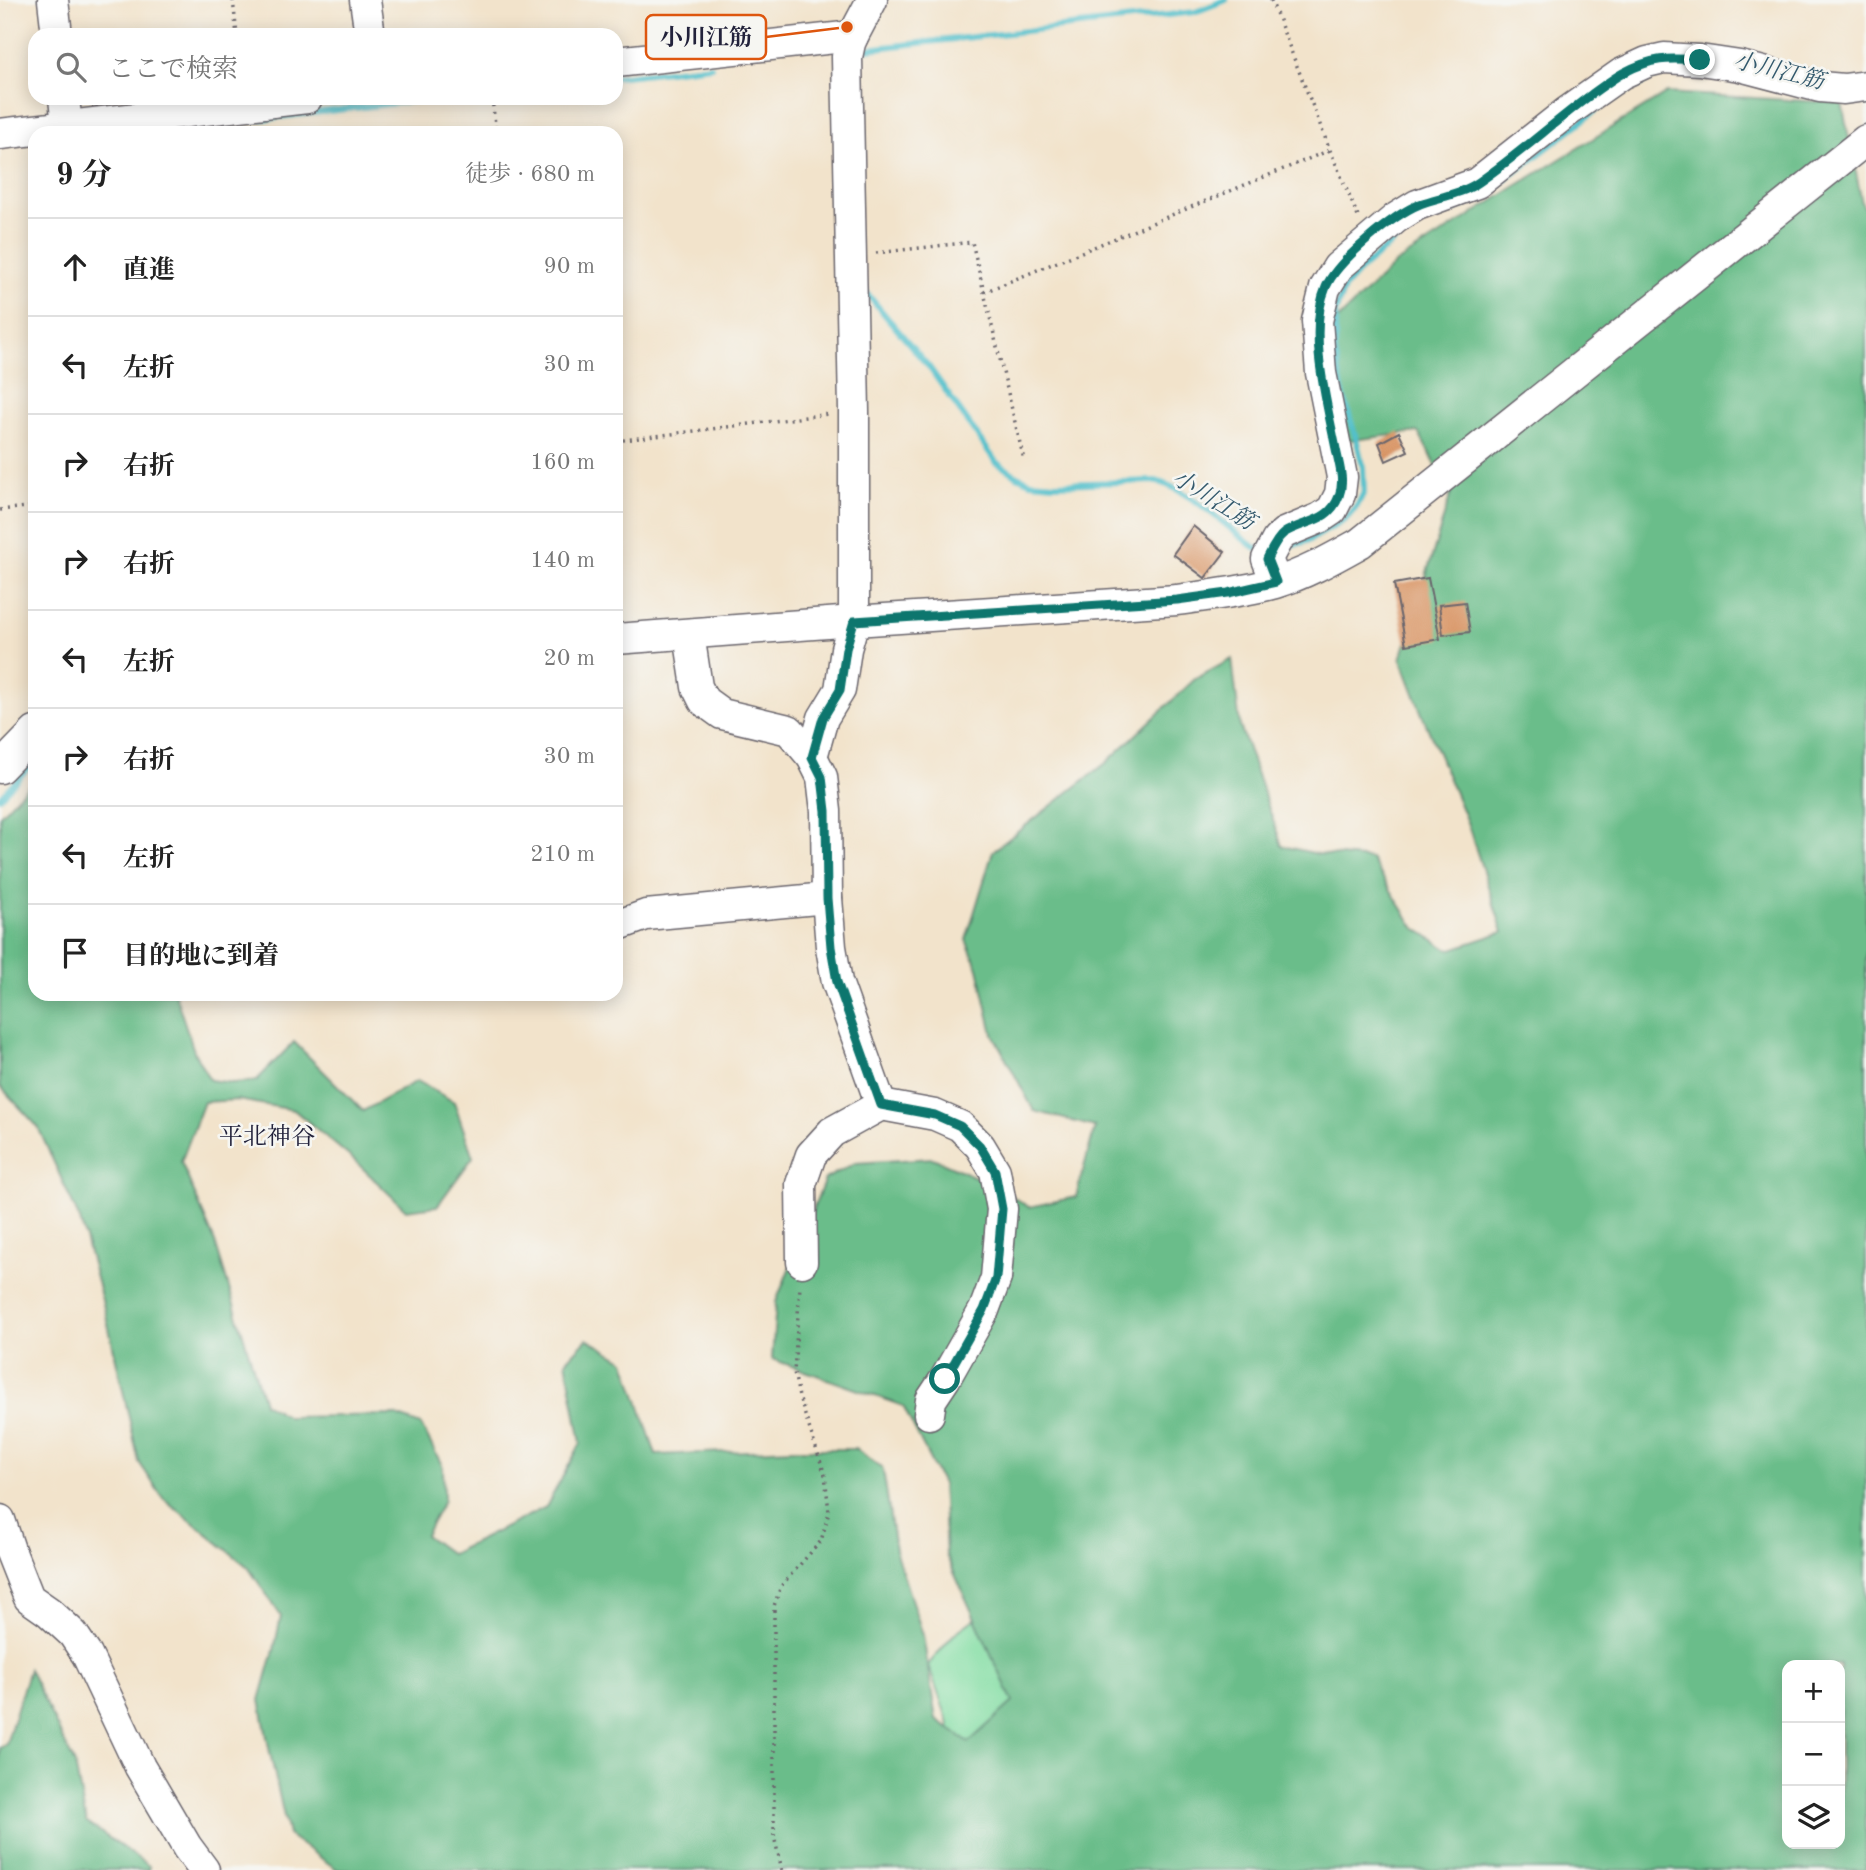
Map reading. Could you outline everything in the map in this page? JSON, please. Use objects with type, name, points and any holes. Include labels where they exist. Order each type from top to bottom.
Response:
[{"type":"street","points":[[52,0],[56,28]]},
{"type":"street","points":[[365,0],[369,28]]},
{"type":"street","points":[[812,757],[823,718],[840,690],[846,649],[854,621],[854,411],[847,42],[872,0]]},
{"type":"street","points":[[623,61],[847,42]]},
{"type":"street","points":[[623,639],[1177,600],[1228,593],[1273,561],[1284,533],[1332,510],[1340,494],[1342,477],[1321,373],[1317,321],[1325,288],[1338,267],[1368,240],[1417,205],[1477,184],[1567,112],[1621,74],[1647,62],[1664,58],[1700,60],[1740,66],[1820,87],[1844,89],[1866,86]]},
{"type":"street","points":[[0,134],[66,112],[186,105]]},
{"type":"street","points":[[1273,561],[1321,565],[1360,543],[1866,140]]},
{"type":"street","points":[[689,634],[697,687],[704,701],[722,714],[789,730],[812,757],[822,777],[826,811],[827,898],[837,982],[881,1105]]},
{"type":"street","points":[[0,768],[28,739]]},
{"type":"street","points":[[623,923],[646,915],[827,898]]},
{"type":"street","points":[[802,1262],[802,1184],[811,1154],[832,1132],[881,1105],[935,1115],[960,1126],[980,1146],[995,1171],[1002,1209],[996,1278],[984,1310],[931,1400],[929,1414]]},
{"type":"street","points":[[0,1520],[29,1598],[50,1612],[73,1634],[87,1655],[140,1767],[187,1847],[204,1870]]},
{"type":"path","points":[[233,0],[236,28]]},
{"type":"path","points":[[1271,0],[1329,150],[1368,240]]},
{"type":"path","points":[[493,105],[495,126]]},
{"type":"path","points":[[984,292],[1329,150]]},
{"type":"path","points":[[851,271],[972,242],[1024,460]]},
{"type":"path","points":[[623,440],[854,411]]},
{"type":"path","points":[[0,510],[28,507]]},
{"type":"path","points":[[782,1870],[774,1836],[774,1606],[781,1586],[821,1541],[829,1512],[825,1475],[799,1397],[794,1372],[802,1262]]},
{"type":"green space","points":[[1667,93],[1842,103],[1862,203],[1866,211],[1866,1870],[338,1870],[288,1835],[260,1700],[281,1616],[248,1567],[163,1498],[139,1462],[106,1315],[80,1220],[38,1127],[0,1086],[0,815],[28,785],[28,1001],[177,1001],[195,1054],[210,1080],[233,1083],[256,1081],[294,1042],[363,1111],[417,1081],[454,1102],[473,1157],[437,1206],[406,1210],[355,1161],[294,1110],[238,1100],[204,1102],[181,1162],[215,1242],[264,1403],[288,1417],[394,1415],[421,1425],[443,1467],[444,1500],[425,1535],[451,1554],[546,1507],[581,1443],[566,1361],[587,1339],[625,1361],[656,1455],[856,1449],[883,1469],[895,1550],[923,1635],[936,1720],[969,1742],[1013,1702],[946,1555],[942,1484],[903,1406],[772,1359],[776,1302],[825,1179],[855,1163],[933,1158],[987,1182],[1029,1207],[1076,1197],[1095,1127],[1034,1111],[993,1034],[978,968],[966,940],[993,851],[1106,763],[1195,679],[1232,659],[1240,726],[1282,846],[1318,854],[1371,859],[1414,927],[1449,950],[1503,932],[1467,822],[1401,659],[1451,493],[1418,432],[1345,441],[1329,328],[1395,264]]},
{"type":"green space","points":[[991,1607],[1049,1695],[954,1762],[949,1724],[928,1665],[955,1633]]},
{"type":"green space","points":[[29,1669],[75,1764],[86,1822],[149,1866],[149,1870],[0,1870],[0,1748],[6,1744]]},
{"type":"building","points":[[1399,432],[1408,451],[1386,461],[1379,443]]},
{"type":"building","points":[[1193,526],[1225,552],[1205,578],[1173,554]]},
{"type":"building","points":[[1428,578],[1440,639],[1406,645],[1394,584]]},
{"type":"building","points":[[1465,602],[1470,632],[1443,635],[1439,605]]},
{"type":"waterway","points":[[858,50],[1195,12],[1226,0]]},
{"type":"waterway","points":[[623,76],[711,66]]},
{"type":"waterway","name":"小川江筋","points":[[1285,548],[1310,540],[1345,520],[1364,492],[1363,467],[1342,390],[1335,352],[1335,313],[1344,288],[1362,268],[1417,222],[1484,196],[1608,101],[1651,78],[1671,71]]},
{"type":"waterway","points":[[203,126],[379,105]]},
{"type":"waterway","name":"小川江筋","points":[[863,289],[929,367],[996,462],[1017,476],[1031,482],[1055,484],[1155,481],[1192,499],[1261,550]]},
{"type":"waterway","points":[[0,797],[28,768]]},
{"type":"place","name":"小川江筋","points":[[847,27]]},
{"type":"district","name":"平北神谷","points":[[267,1136]]},
{"type":"route","points":[[945,1379],[984,1310],[996,1278],[1002,1209],[995,1171],[980,1146],[960,1126],[935,1115],[881,1105],[837,982],[827,898],[826,811],[822,777],[812,757],[823,718],[840,690],[846,649],[854,621],[1177,600],[1228,593],[1276,582],[1267,559],[1277,540],[1284,533],[1332,510],[1340,494],[1342,477],[1321,373],[1317,321],[1325,288],[1338,267],[1396,218],[1417,205],[1477,184],[1567,112],[1621,74],[1647,62],[1664,58],[1700,60]]}]
